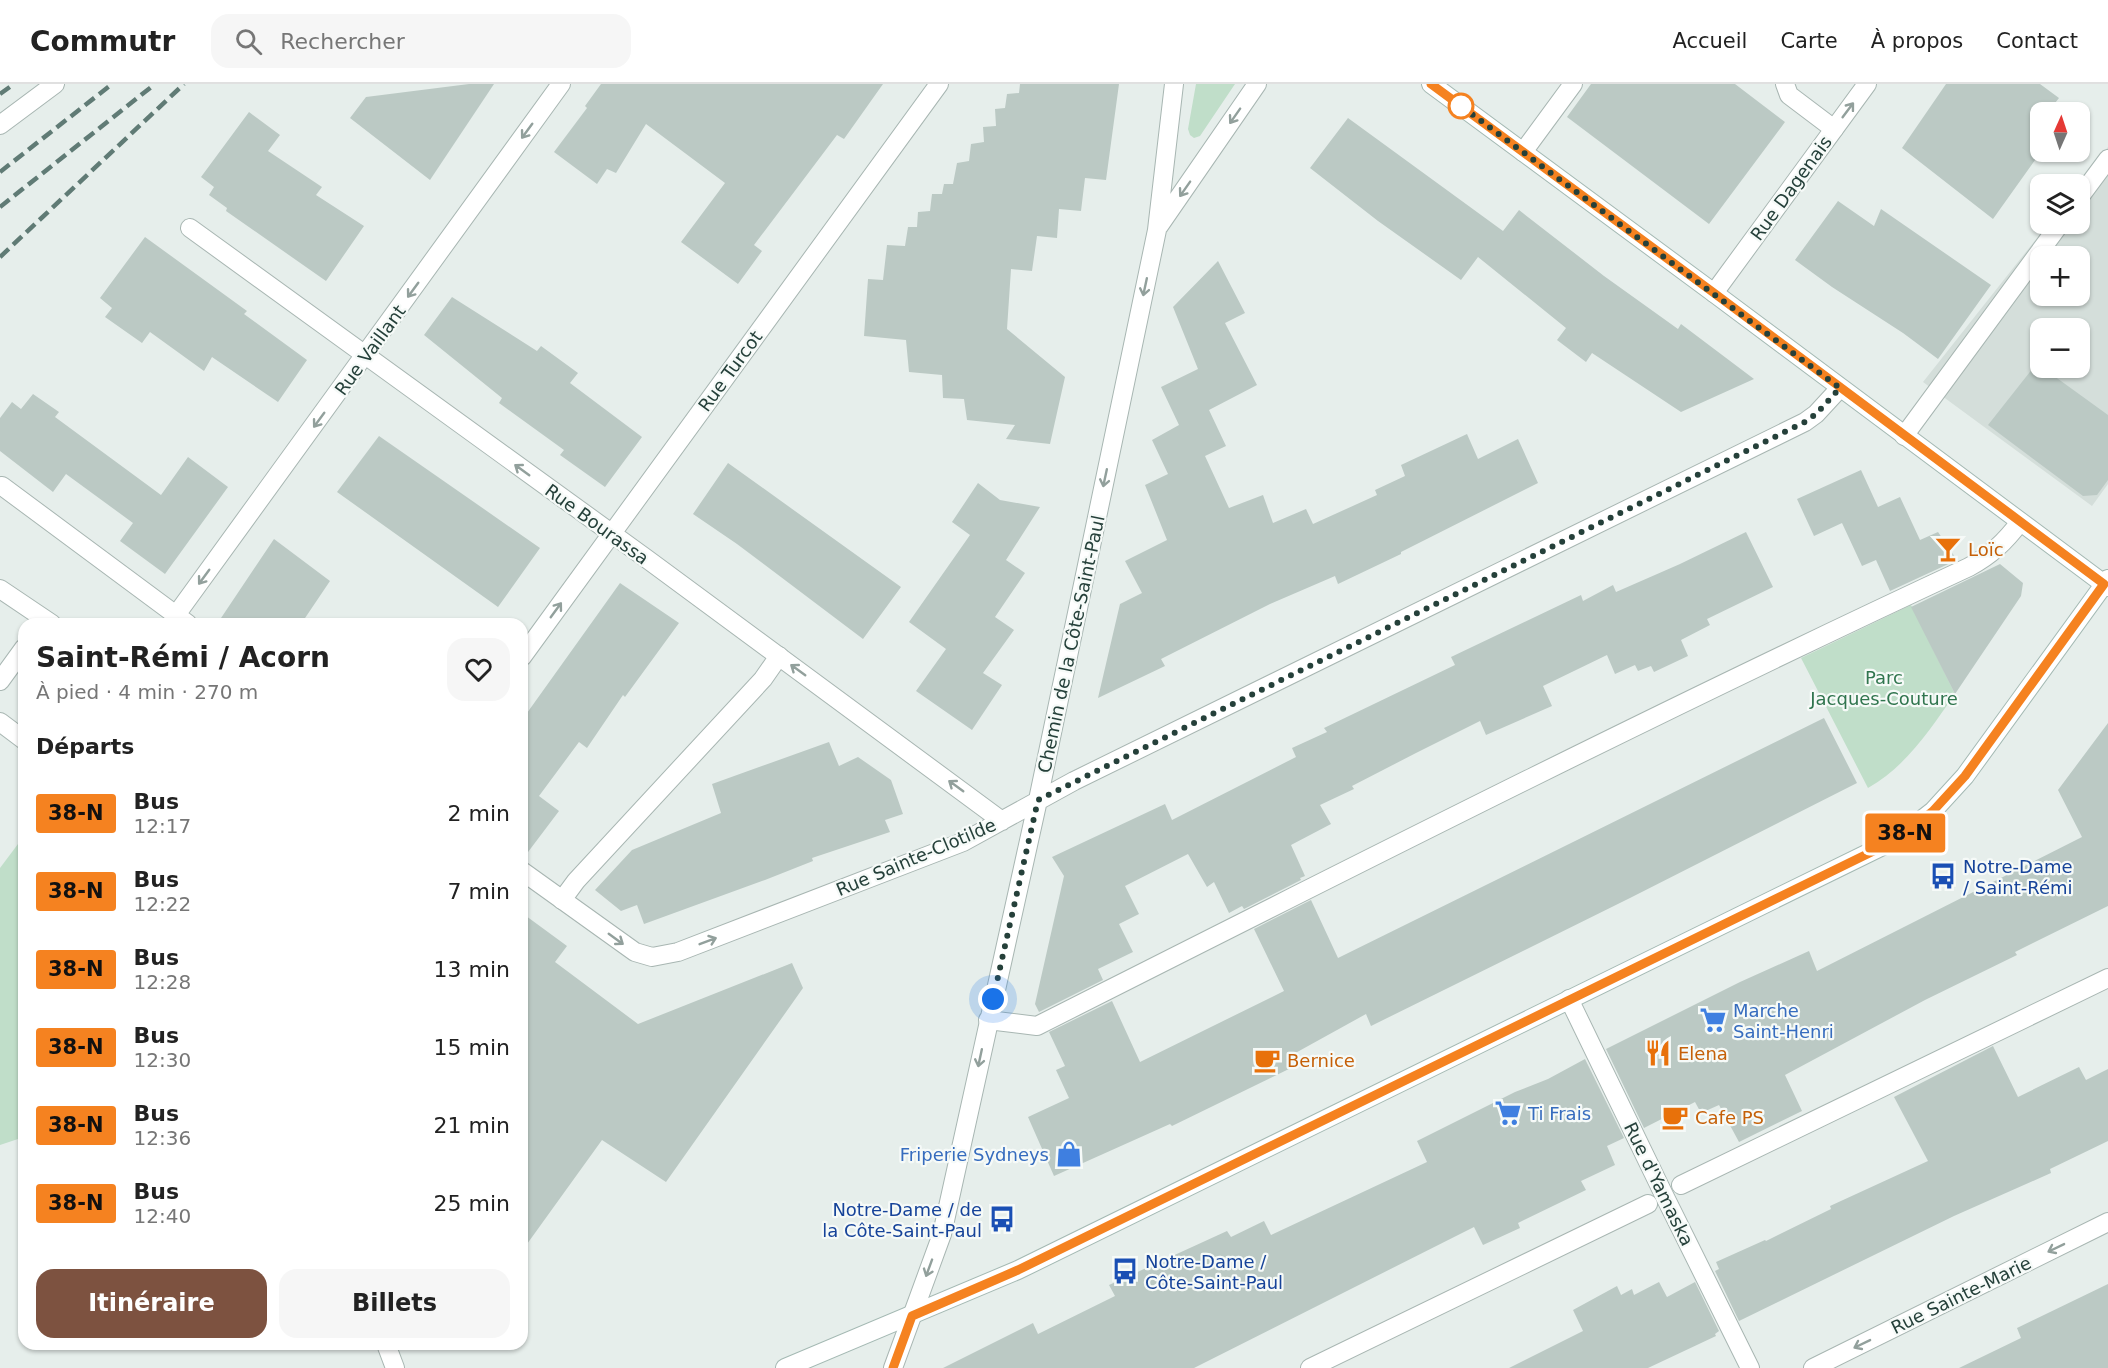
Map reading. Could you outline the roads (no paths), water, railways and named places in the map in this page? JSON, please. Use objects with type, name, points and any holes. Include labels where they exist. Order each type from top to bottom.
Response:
[{"type":"street","points":[[0,124],[55,84]]},
{"type":"street","name":"Rue Vaillant","points":[[183,618],[366,355],[561,84]]},
{"type":"street","name":"Rue Turcot","points":[[528,649],[939,84]]},
{"type":"street","name":"Chemin de la Côte-Saint-Paul","points":[[892,1368],[942,1234],[1038,800],[1157,230],[1174,84]]},
{"type":"street","name":"Chemin de la Côte-Saint-Paul","points":[[1157,230],[1257,84]]},
{"type":"street","points":[[785,1368],[1018,1270],[1878,850],[1916,826],[1951,793],[2107,583],[2020,522],[1431,84]]},
{"type":"street","points":[[1523,152],[1573,84]]},
{"type":"street","points":[[1785,84],[1789,95],[1834,129]]},
{"type":"street","name":"Rue Dagenais","points":[[1714,293],[1867,84]]},
{"type":"street","points":[[2090,183],[2108,159]]},
{"type":"street","name":"Rue Bourassa","points":[[190,228],[1002,821]]},
{"type":"street","points":[[1904,436],[2053,234]]},
{"type":"street","name":"Rue Sainte-Clotilde","points":[[562,900],[635,952],[652,957],[678,952],[963,842],[1038,800],[1805,422],[1816,414],[1840,388]]},
{"type":"street","points":[[2,486],[181,618]]},
{"type":"street","points":[[988,1020],[1037,1026],[1642,723],[1816,638],[1970,567],[1997,549],[2020,522]]},
{"type":"street","points":[[0,589],[40,618]]},
{"type":"street","points":[[0,681],[18,656]]},
{"type":"street","points":[[528,875],[562,900],[576,881],[763,679],[779,656]]},
{"type":"street","points":[[0,722],[18,736]]},
{"type":"street","points":[[1681,1185],[2108,978]]},
{"type":"street","name":"Rue d'Yamaska","points":[[1569,999],[1750,1368]]},
{"type":"street","points":[[1310,1368],[1648,1204]]},
{"type":"street","name":"Rue Sainte-Marie","points":[[1813,1368],[2108,1222]]},
{"type":"street","points":[[388,1350],[395,1368]]},
{"type":"railway","points":[[0,94],[14,84]]},
{"type":"railway","points":[[0,172],[112,84]]},
{"type":"railway","points":[[0,207],[155,84]]},
{"type":"railway","points":[[0,257],[184,84]]},
{"type":"place","name":"Loïc","points":[[1948,549]]},
{"type":"place","name":"Notre-Dame / Saint-Rémi","points":[[1943,876]]},
{"type":"place","name":"Marche Saint-Henri","points":[[1713,1020]]},
{"type":"place","name":"Elena","points":[[1658,1053]]},
{"type":"place","name":"Bernice","points":[[1267,1060]]},
{"type":"place","name":"Ti Frais","points":[[1508,1113]]},
{"type":"place","name":"Cafe PS","points":[[1675,1117]]},
{"type":"place","name":"Friperie Sydneys","points":[[1069,1154]]},
{"type":"place","name":"Notre-Dame / de la Côte-Saint-Paul","points":[[1002,1219]]},
{"type":"place","name":"Notre-Dame / Côte-Saint-Paul","points":[[1125,1271]]},
{"type":"park label","name":"Parc Jacques-Couture","points":[[1884,687]]}]
